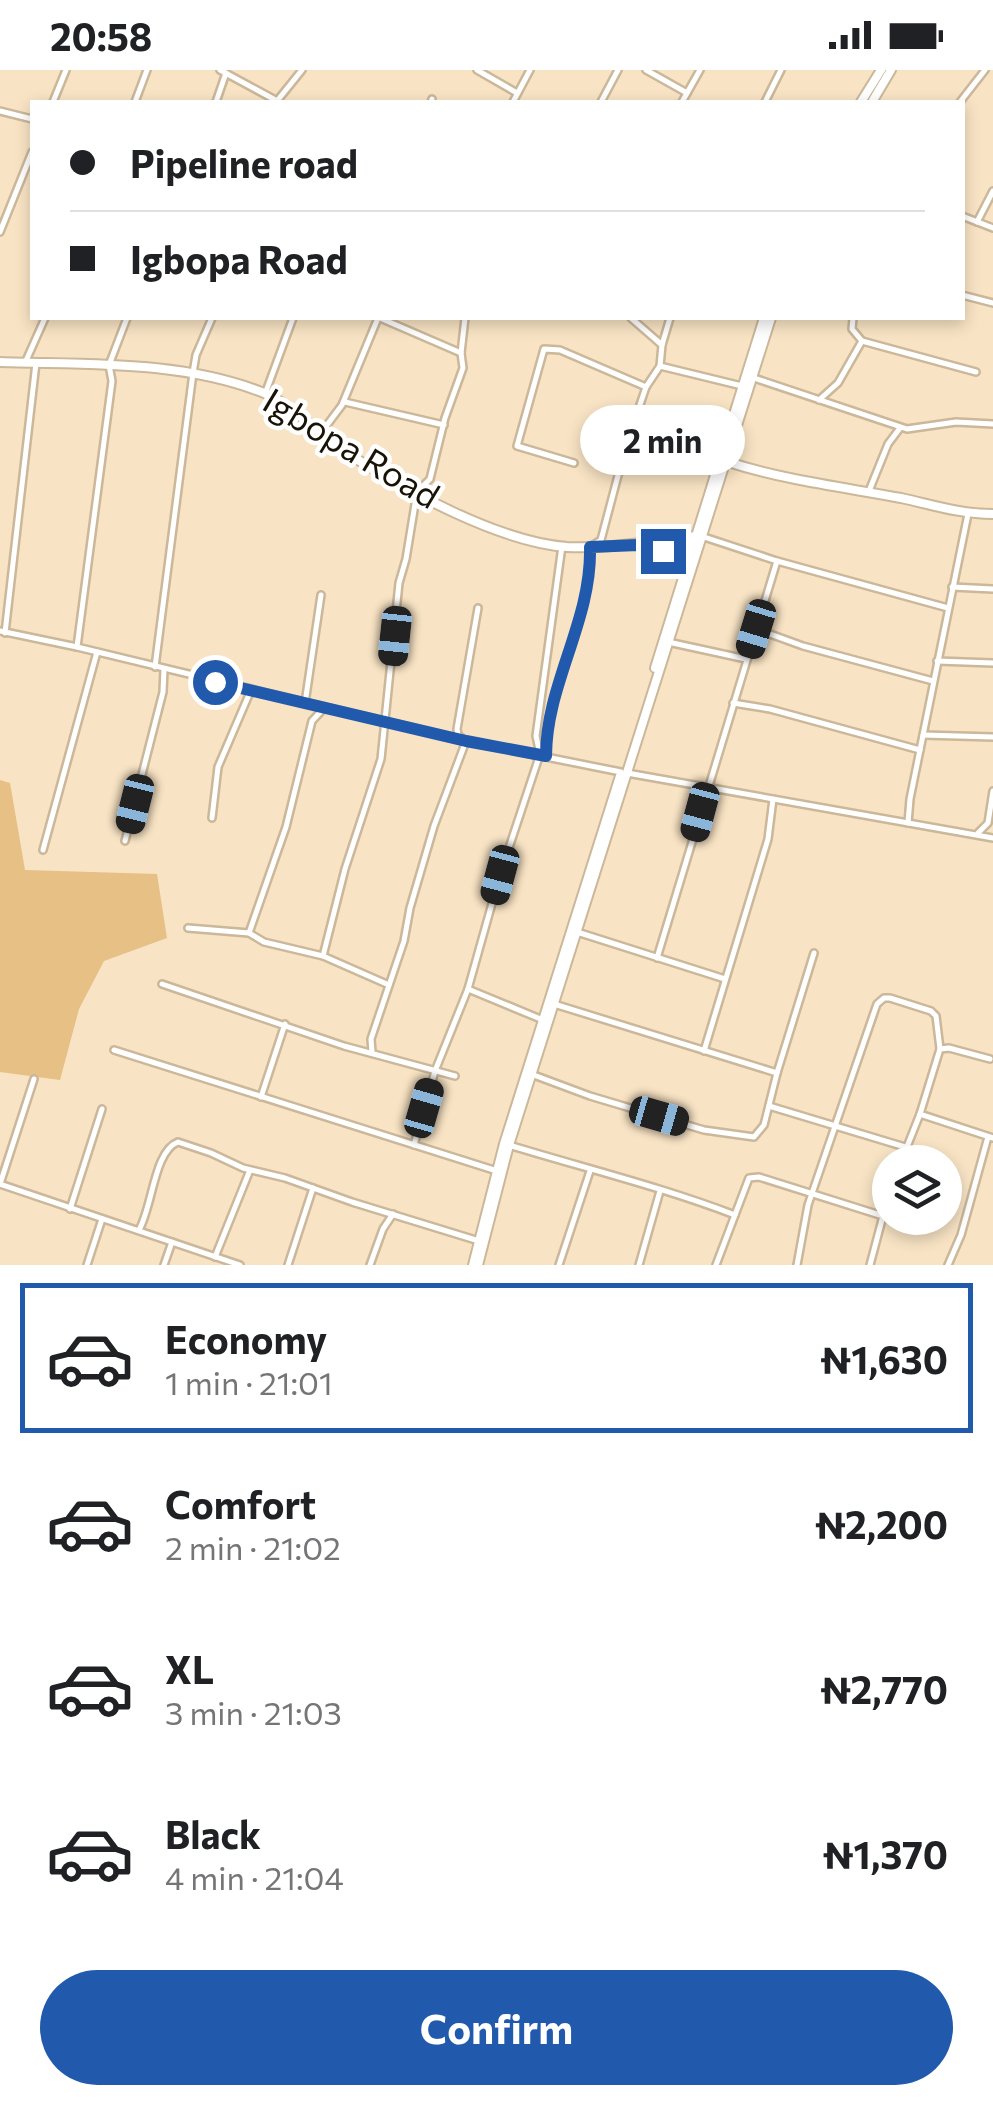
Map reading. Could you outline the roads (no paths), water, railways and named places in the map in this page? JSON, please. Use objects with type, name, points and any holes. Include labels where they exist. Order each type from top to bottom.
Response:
[{"type":"main road","points":[[862,100],[882,70]]},
{"type":"main road","points":[[873,100],[891,70]]},
{"type":"main road","points":[[697,536],[725,461],[766,320]]},
{"type":"main road","points":[[475,1265],[497,1171],[543,1020],[668,642],[742,386],[766,320]]},
{"type":"main road","name":"Igbopa Road","points":[[0,362],[108,365],[193,373],[265,394],[375,471],[520,538],[562,546],[638,545]]},
{"type":"main road","points":[[725,461],[771,476],[968,514],[993,514]]},
{"type":"main road","points":[[638,545],[697,536]]},
{"type":"main road","points":[[638,545],[691,558]]},
{"type":"main road","points":[[475,1265],[691,558]]},
{"type":"street","points":[[54,100],[66,70]]},
{"type":"street","points":[[136,100],[147,70]]},
{"type":"street","points":[[280,100],[302,70]]},
{"type":"street","points":[[477,70],[517,93]]},
{"type":"street","points":[[514,100],[530,70]]},
{"type":"street","points":[[602,100],[618,70]]},
{"type":"street","points":[[646,70],[687,93]]},
{"type":"street","points":[[683,100],[700,70]]},
{"type":"street","points":[[767,100],[781,70]]},
{"type":"street","points":[[962,100],[985,70]]},
{"type":"street","points":[[216,100],[223,72],[274,100]]},
{"type":"street","points":[[0,111],[30,118]]},
{"type":"street","points":[[0,232],[30,157]]},
{"type":"street","points":[[977,222],[993,192]]},
{"type":"street","points":[[965,217],[993,228]]},
{"type":"street","points":[[965,296],[993,302]]},
{"type":"street","points":[[25,362],[44,320]]},
{"type":"street","points":[[77,646],[112,381],[108,365],[126,320]]},
{"type":"street","points":[[155,667],[196,354],[211,320]]},
{"type":"street","points":[[265,394],[292,320]]},
{"type":"street","points":[[321,433],[344,402],[378,320]]},
{"type":"street","points":[[384,320],[460,353]]},
{"type":"street","points":[[323,956],[345,868],[382,759],[399,583],[417,492],[430,479],[463,368],[460,353],[465,320]]},
{"type":"street","points":[[633,320],[662,345]]},
{"type":"street","points":[[414,1145],[435,1071],[468,989],[500,875],[543,755],[551,713],[586,606],[590,547],[601,540],[646,387],[660,366],[669,320]]},
{"type":"street","points":[[853,320],[852,329],[862,341],[976,372]]},
{"type":"street","points":[[818,400],[838,382],[862,341]]},
{"type":"street","points":[[574,462],[517,446],[544,348],[560,350],[646,387]]},
{"type":"street","points":[[36,363],[3,632],[77,646],[466,741],[993,838]]},
{"type":"street","points":[[660,366],[742,386]]},
{"type":"street","points":[[752,377],[900,428],[916,430],[956,422],[993,424]]},
{"type":"street","points":[[344,402],[444,425]]},
{"type":"street","points":[[869,492],[888,444],[900,428]]},
{"type":"street","points":[[908,823],[968,514]]},
{"type":"street","points":[[697,536],[948,608]]},
{"type":"street","points":[[543,755],[536,736],[562,546]]},
{"type":"street","points":[[658,958],[777,561]]},
{"type":"street","points":[[952,588],[993,589]]},
{"type":"street","points":[[305,703],[321,596]]},
{"type":"street","points":[[466,741],[458,735],[458,729],[478,608]]},
{"type":"street","points":[[756,629],[803,646],[933,681]]},
{"type":"street","points":[[668,642],[746,660]]},
{"type":"street","points":[[43,850],[96,652]]},
{"type":"street","points":[[938,661],[993,662]]},
{"type":"street","points":[[125,841],[163,692],[164,669]]},
{"type":"street","points":[[212,818],[218,767],[251,690]]},
{"type":"street","points":[[733,703],[770,709],[920,750]]},
{"type":"street","points":[[249,933],[286,827],[312,721],[324,708]]},
{"type":"street","points":[[923,734],[993,736]]},
{"type":"street","points":[[372,1052],[371,1039],[404,941],[430,839],[466,741]]},
{"type":"street","points":[[976,834],[988,823],[993,790]]},
{"type":"street","points":[[704,1052],[768,838],[774,798]]},
{"type":"street","points":[[188,928],[249,933],[264,942],[323,956],[389,986]]},
{"type":"street","points":[[578,932],[726,979]]},
{"type":"street","points":[[531,1074],[590,1096],[737,1137],[754,1138],[760,1134],[814,953]]},
{"type":"street","points":[[162,984],[344,1046],[455,1076]]},
{"type":"street","points":[[468,989],[543,1020]]},
{"type":"street","points":[[798,1265],[812,1194],[848,1081],[880,1000],[890,998],[936,1016],[940,1049],[906,1145]]},
{"type":"street","points":[[554,1004],[777,1073]]},
{"type":"street","points":[[261,1097],[285,1024]]},
{"type":"street","points":[[940,1049],[990,1059]]},
{"type":"street","points":[[114,1050],[497,1171]]},
{"type":"street","points":[[34,1079],[0,1184],[240,1265]]},
{"type":"street","points":[[768,1106],[898,1145]]},
{"type":"street","points":[[70,1208],[102,1109]]},
{"type":"street","points":[[920,1114],[991,1138],[948,1265]]},
{"type":"street","points":[[139,1230],[151,1204],[159,1160],[178,1142],[250,1170],[478,1241]]},
{"type":"street","points":[[509,1145],[660,1191],[693,1197],[735,1214]]},
{"type":"street","points":[[216,1257],[250,1170]]},
{"type":"street","points":[[559,1265],[590,1171]]},
{"type":"street","points":[[716,1265],[745,1182],[754,1177],[872,1213]]},
{"type":"street","points":[[288,1265],[313,1188]]},
{"type":"street","points":[[639,1265],[660,1191]]},
{"type":"street","points":[[370,1265],[392,1214]]},
{"type":"street","points":[[87,1265],[102,1219]]},
{"type":"street","points":[[870,1265],[878,1235]]},
{"type":"street","points":[[164,1265],[172,1242]]}]
